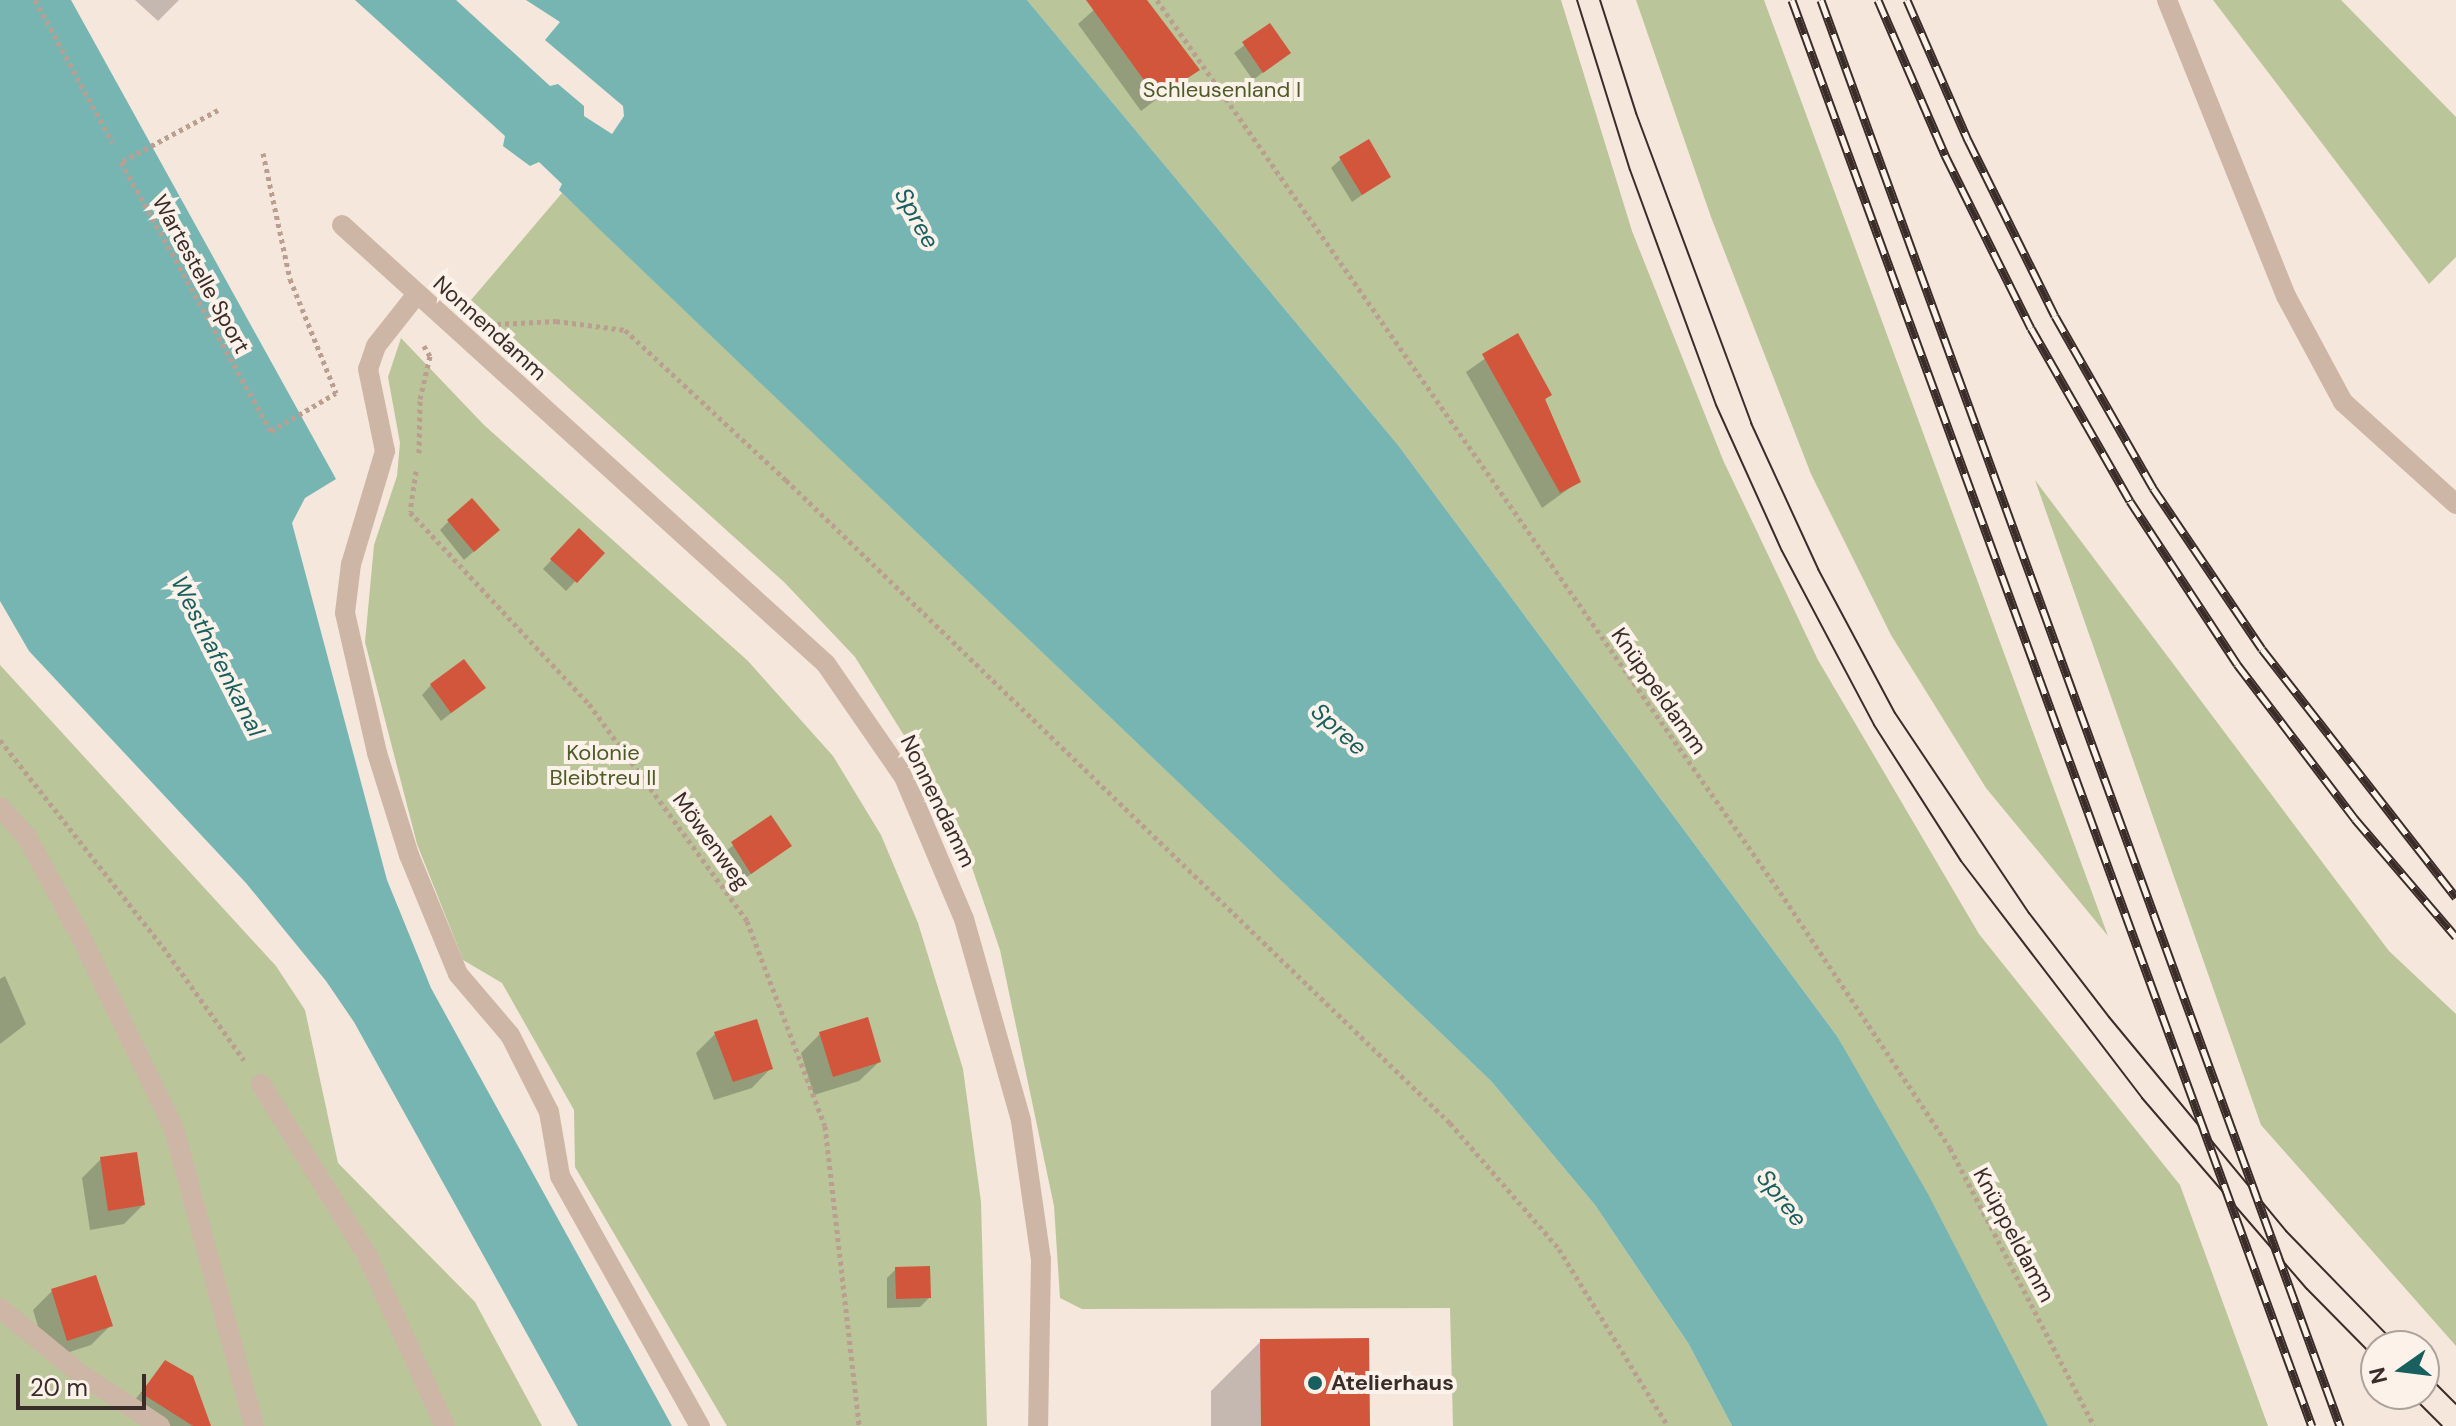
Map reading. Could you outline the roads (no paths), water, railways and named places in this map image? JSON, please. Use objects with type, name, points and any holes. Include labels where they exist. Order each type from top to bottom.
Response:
[{"type":"street","points":[[2167,0],[2286,296],[2343,402],[2456,504]]},
{"type":"street","name":"Nonnendamm","points":[[342,225],[826,664],[904,777],[964,919],[1021,1121],[1041,1259],[1038,1426]]},
{"type":"street","points":[[417,294],[376,346],[368,369],[385,451],[351,564],[345,613],[377,753],[409,855],[458,974],[510,1035],[549,1112],[560,1176],[700,1426]]},
{"type":"street","points":[[0,807],[27,837],[65,907],[174,1129],[254,1426]]},
{"type":"street","points":[[261,1084],[367,1255],[445,1426]]},
{"type":"street","points":[[0,1308],[79,1373],[160,1426]]},
{"type":"water","name":"Westhafenkanal","points":[[0,0],[71,0],[336,479],[305,498],[292,523],[387,880],[431,988],[672,1426],[578,1426],[354,1022],[326,981],[246,883],[29,651],[0,601]]},
{"type":"water","name":"Spree","points":[[355,0],[456,0],[550,86],[558,84],[584,106],[584,116],[612,134],[624,116],[623,106],[545,40],[560,22],[526,0],[1027,0],[1398,445],[1837,1036],[1928,1194],[2048,1426],[1732,1426],[1688,1343],[1595,1205],[1491,1081],[597,227],[559,190],[562,184],[539,162],[530,166],[503,146],[505,136]]},
{"type":"tram line","points":[[1577,0],[1630,170],[1716,405],[1782,551],[1874,725],[1961,861],[2142,1098],[2307,1289],[2360,1343]]},
{"type":"tram line","points":[[1600,0],[1636,113],[1751,423],[1818,569],[1895,713],[2029,913],[2109,1017],[2286,1231],[2382,1330]]},
{"type":"tram line","points":[[2440,1388],[2456,1404]]},
{"type":"tram line","points":[[2426,1410],[2442,1426]]},
{"type":"railway","points":[[1792,0],[2312,1426]]},
{"type":"railway","points":[[1821,0],[2340,1426]]},
{"type":"railway","points":[[1878,0],[1945,155],[2031,328],[2130,501],[2237,664],[2355,819],[2456,937]]},
{"type":"railway","points":[[1907,0],[1968,140],[2055,316],[2153,488],[2262,649],[2456,897]]},
{"type":"place","name":"Atelierhaus","points":[[1315,1383]]},
{"type":"park label","name":"Schleusenland I","points":[[1222,90]]},
{"type":"park label","name":"Kolonie Bleibtreu II","points":[[603,764]]}]
